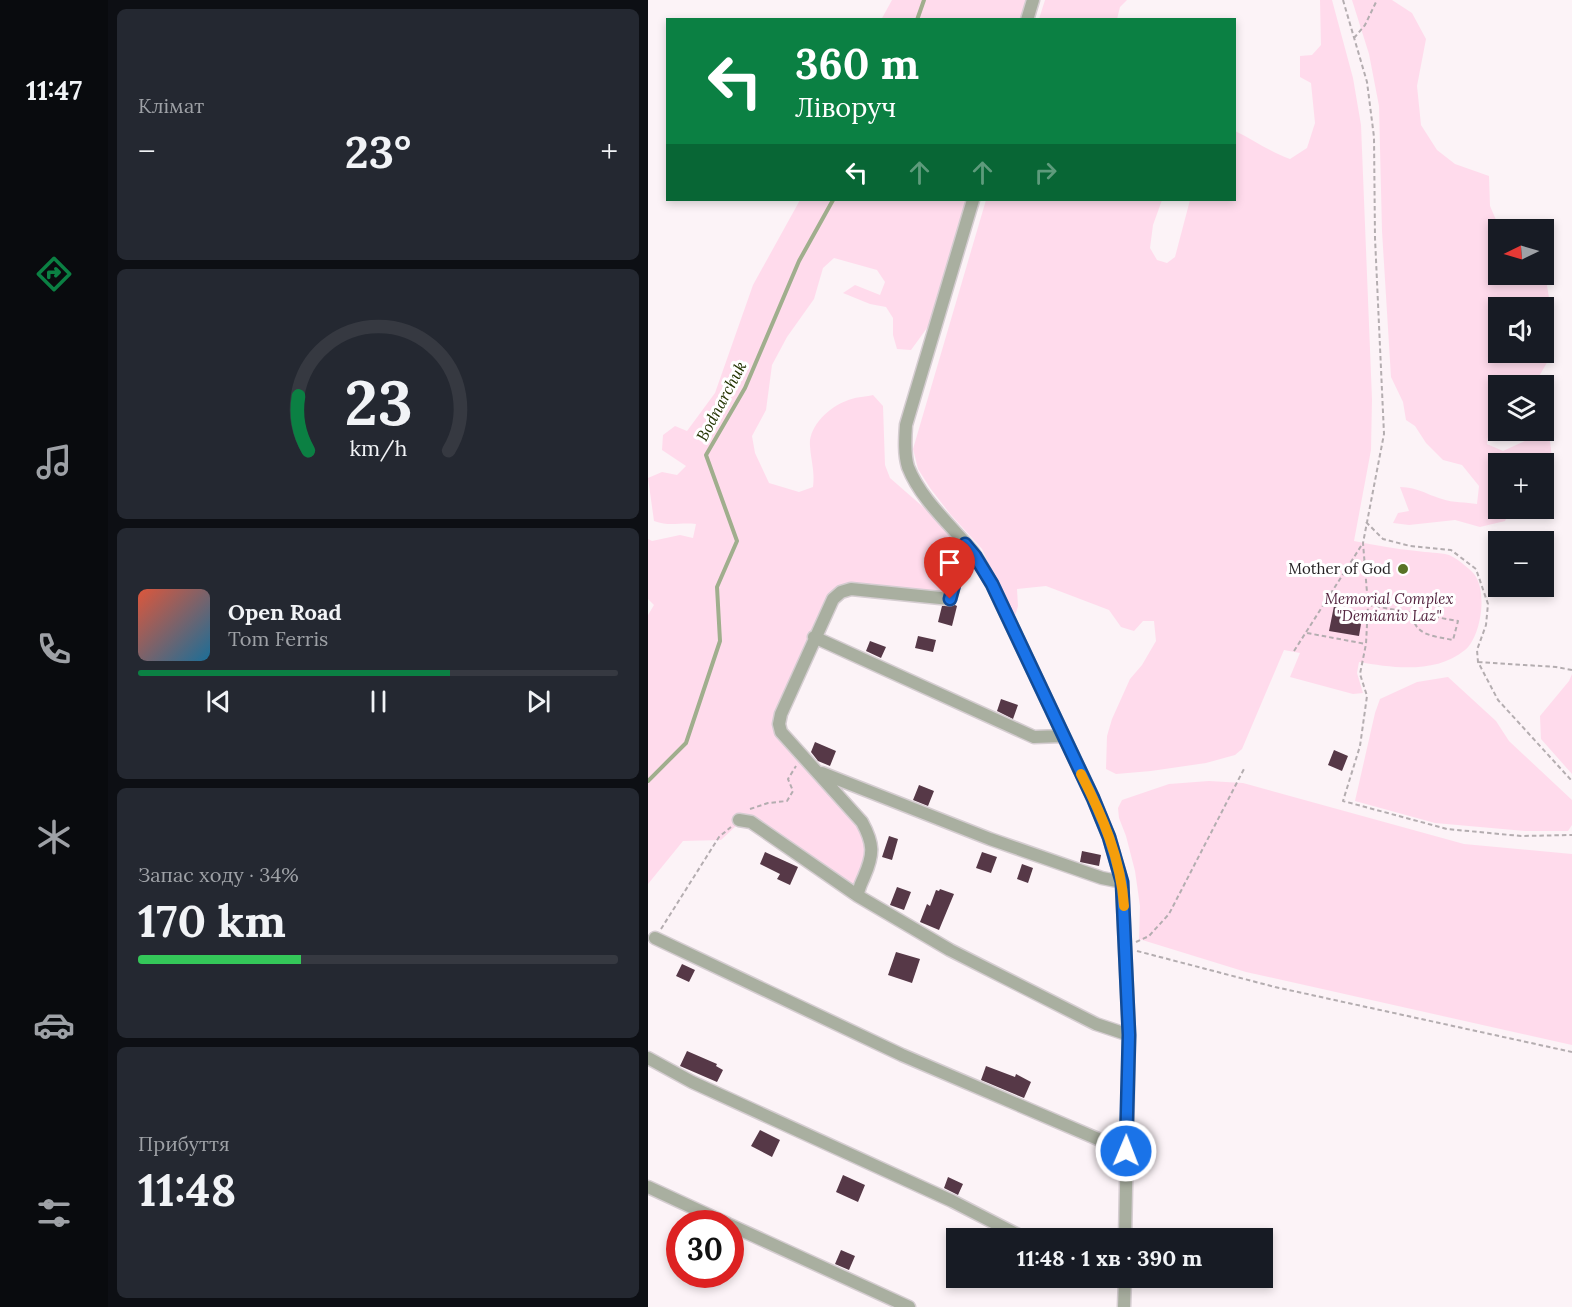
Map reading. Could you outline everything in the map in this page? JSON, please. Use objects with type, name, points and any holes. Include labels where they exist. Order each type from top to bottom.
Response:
[{"type":"street","points":[[1028,18],[1033,0]]},
{"type":"street","points":[[973,201],[906,425],[905,448],[908,466],[916,482],[975,556],[992,584],[1097,808],[1109,837],[1122,882],[1129,1035],[1125,1228]]},
{"type":"street","points":[[858,896],[858,890],[871,861],[870,837],[862,822],[781,732],[779,724],[781,714],[832,599],[841,592],[851,589],[950,599],[965,544]]},
{"type":"street","points":[[814,637],[1034,737],[1062,736]]},
{"type":"street","points":[[819,772],[990,839],[1102,878],[1122,882]]},
{"type":"street","points":[[739,820],[751,822],[858,896],[950,950],[1096,1024],[1129,1035]]},
{"type":"street","points":[[655,938],[902,1055],[1126,1151]]},
{"type":"street","points":[[648,1058],[692,1082],[951,1201],[1004,1228]]},
{"type":"street","points":[[648,1187],[698,1210]]},
{"type":"street","points":[[744,1231],[909,1307]]},
{"type":"street","points":[[1124,1288],[1124,1307]]},
{"type":"path","points":[[1343,0],[1367,82],[1374,137],[1375,238],[1384,434],[1363,543],[1368,605],[1366,644],[1360,674],[1366,696],[1360,746],[1343,801],[1447,829],[1521,836],[1572,835]]},
{"type":"path","points":[[1354,38],[1365,25],[1377,0]]},
{"type":"path","points":[[1366,522],[1383,539],[1410,546],[1451,550],[1476,569],[1488,604],[1486,625],[1477,650],[1478,662],[1498,700],[1572,781]]},
{"type":"path","points":[[1294,651],[1363,543]]},
{"type":"path","points":[[1434,617],[1444,598]]},
{"type":"path","points":[[1368,605],[1458,621],[1453,640],[1424,634],[1415,625],[1412,613]]},
{"type":"path","points":[[1307,633],[1366,644]]},
{"type":"path","points":[[1478,662],[1572,670]]},
{"type":"path","points":[[768,803],[787,801],[793,791],[788,779],[802,756]]},
{"type":"path","points":[[1125,947],[1149,936],[1169,914],[1245,767]]},
{"type":"path","points":[[655,938],[719,837],[739,820]]},
{"type":"path","points":[[1125,947],[1266,985],[1572,1052]]},
{"type":"green space","points":[[892,0],[1029,0],[1024,18],[882,18]]},
{"type":"green space","points":[[1045,0],[1127,0],[1120,7],[1117,18],[1039,18]]},
{"type":"green space","name":"Memorial Complex \"Demianiv Laz\"","points":[[1320,0],[1332,0],[1353,78],[1361,125],[1372,399],[1371,450],[1354,541],[1445,554],[1458,560],[1474,574],[1481,591],[1479,625],[1471,644],[1465,650],[1441,663],[1400,667],[1359,662],[1357,673],[1363,693],[1353,694],[1290,677],[1300,653],[1284,650],[1242,749],[1235,755],[1206,763],[1116,774],[1106,769],[1107,736],[1130,679],[1142,665],[1156,641],[1154,621],[1143,621],[1134,631],[1121,627],[1109,610],[1046,586],[1017,589],[1018,606],[1015,616],[1011,614],[982,549],[930,488],[918,469],[913,449],[986,201],[1162,201],[1153,225],[1150,248],[1157,260],[1167,263],[1175,257],[1190,201],[1236,201],[1236,132],[1290,159],[1307,148],[1315,123],[1311,83],[1300,77],[1300,56],[1312,55],[1321,45]]},
{"type":"green space","points":[[1352,0],[1392,0],[1412,13],[1426,39],[1417,86],[1421,125],[1437,150],[1455,164],[1489,176],[1490,206],[1496,219],[1488,219],[1488,285],[1547,285],[1549,297],[1488,297],[1488,363],[1547,363],[1540,375],[1488,375],[1487,444],[1503,451],[1525,441],[1550,441],[1551,453],[1488,453],[1488,519],[1506,519],[1505,521],[1480,527],[1455,520],[1409,525],[1393,523],[1398,513],[1409,511],[1400,487],[1418,490],[1455,502],[1477,504],[1479,486],[1462,465],[1443,460],[1426,443],[1415,426],[1406,420],[1403,402],[1391,377],[1382,231],[1379,106],[1369,54]]},
{"type":"green space","points":[[799,201],[971,201],[938,313],[911,350],[897,349],[893,335],[893,318],[886,307],[870,304],[843,293],[855,285],[880,295],[885,282],[877,270],[834,258],[823,268],[814,299],[787,337],[772,365],[766,410],[752,436],[755,453],[769,483],[799,492],[813,487],[810,439],[816,425],[839,404],[873,395],[883,406],[885,465],[890,478],[945,526],[953,538],[955,551],[944,597],[834,593],[776,718],[860,823],[868,841],[868,863],[853,897],[748,824],[737,825],[721,840],[683,841],[648,884],[648,615],[654,605],[648,599],[648,539],[652,541],[680,535],[693,538],[696,524],[665,524],[654,521],[648,478],[662,472],[677,475],[686,466],[662,450],[663,435],[675,426],[687,431],[715,393],[753,285]]},
{"type":"green space","points":[[1572,674],[1572,774],[1541,739],[1540,716],[1569,681]]},
{"type":"green space","points":[[1448,677],[1496,721],[1509,741],[1572,800],[1572,825],[1568,831],[1525,831],[1435,823],[1355,801],[1380,699],[1417,682]]},
{"type":"green space","points":[[1209,781],[1243,783],[1464,844],[1572,854],[1572,1045],[1246,972],[1139,939],[1140,906],[1135,871],[1118,808],[1122,800],[1169,784]]},
{"type":"building","points":[[942,606],[957,606],[952,626],[938,622]]},
{"type":"building","points":[[1334,606],[1363,612],[1359,636],[1329,631]]},
{"type":"building","points":[[918,636],[936,640],[933,652],[915,648]]},
{"type":"building","points":[[870,641],[886,647],[881,658],[866,651]]},
{"type":"building","points":[[1001,699],[1018,705],[1013,719],[997,711]]},
{"type":"building","points":[[815,742],[836,751],[830,766],[818,761],[811,752]]},
{"type":"building","points":[[1334,750],[1348,756],[1342,771],[1328,765]]},
{"type":"building","points":[[919,785],[934,791],[928,806],[913,800]]},
{"type":"building","points":[[889,836],[898,839],[892,860],[882,857]]},
{"type":"building","points":[[1082,851],[1101,855],[1099,866],[1080,862]]},
{"type":"building","points":[[765,852],[798,867],[790,885],[777,879],[780,874],[760,864]]},
{"type":"building","points":[[982,852],[997,857],[991,873],[976,868]]},
{"type":"building","points":[[1022,864],[1033,868],[1028,883],[1017,879]]},
{"type":"building","points":[[897,887],[911,892],[904,910],[890,905]]},
{"type":"building","points":[[940,889],[954,894],[939,930],[920,922],[927,904],[930,906],[936,890]]},
{"type":"building","points":[[896,952],[920,959],[912,983],[888,975]]},
{"type":"building","points":[[682,964],[695,970],[689,982],[676,976]]},
{"type":"building","points":[[687,1051],[717,1064],[716,1066],[723,1070],[717,1082],[680,1066]]},
{"type":"building","points":[[986,1066],[1015,1077],[1016,1074],[1031,1082],[1024,1098],[981,1080]]},
{"type":"building","points":[[760,1130],[780,1140],[772,1157],[751,1146]]},
{"type":"building","points":[[843,1175],[865,1185],[858,1202],[836,1192]]},
{"type":"building","points":[[948,1177],[963,1184],[958,1195],[944,1188]]},
{"type":"building","points":[[841,1250],[855,1256],[849,1270],[835,1264]]},
{"type":"waterway","name":"Bodnarchuk","points":[[918,18],[924,0]]},
{"type":"waterway","name":"Bodnarchuk","points":[[648,781],[686,743],[720,641],[717,587],[737,541],[706,455],[745,388],[799,261],[832,201]]},
{"type":"slow traffic","points":[[1081,774],[1109,837],[1122,882],[1124,906]]},
{"type":"place","name":"Mother of God","points":[[1403,569]]},
{"type":"route","points":[[950,599],[965,544],[992,584],[1093,798],[1109,837],[1122,882],[1124,914],[1129,1035],[1126,1151]]}]
